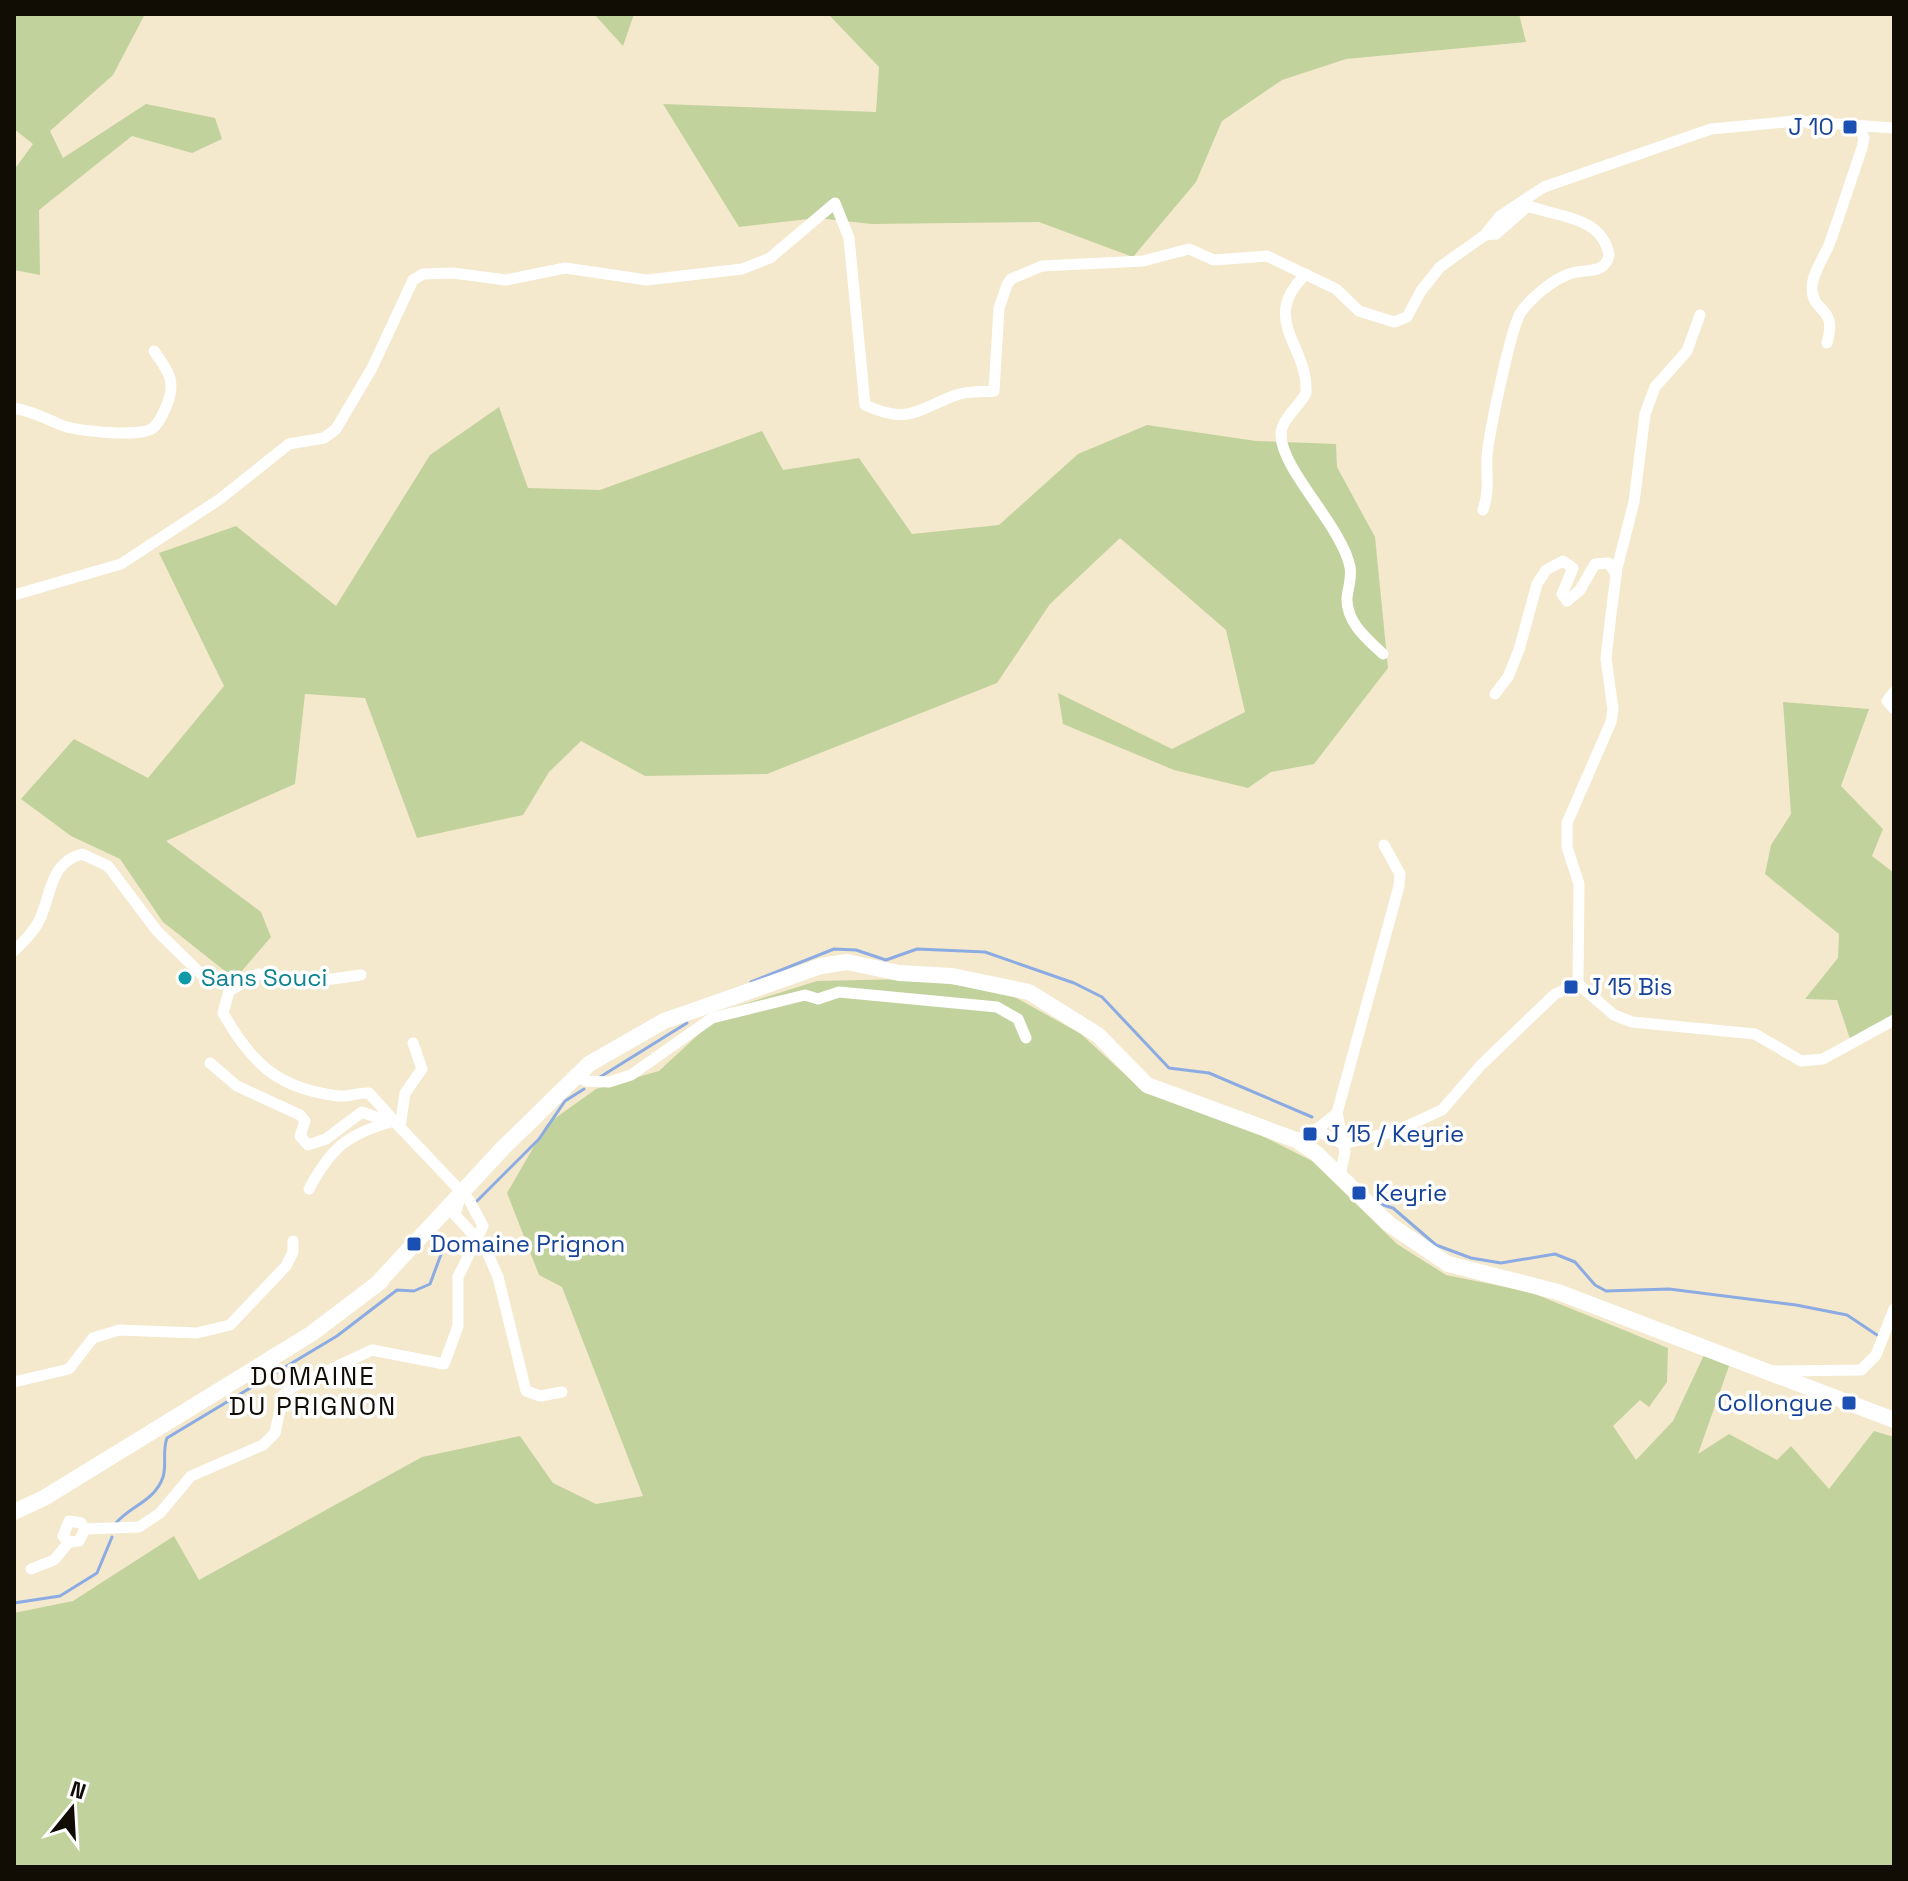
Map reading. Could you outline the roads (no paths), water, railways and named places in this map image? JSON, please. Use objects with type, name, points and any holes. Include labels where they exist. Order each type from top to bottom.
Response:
[{"type":"main road","points":[[375,1286],[468,1201],[542,1108],[575,1074],[632,1037],[709,1012],[834,962],[1010,986],[1047,1000],[1098,1035],[1147,1085],[1296,1140],[1340,1175],[1389,1224],[1448,1264],[1558,1292],[1762,1371],[1798,1377],[1894,1420]]},
{"type":"main road","points":[[14,1512],[44,1498],[311,1334],[458,1219],[468,1201]]},
{"type":"street","points":[[14,595],[121,564],[199,514],[289,444],[324,438],[336,429],[372,368],[413,280],[423,274],[453,273],[506,280],[565,268],[647,280],[742,269],[770,258],[835,203],[849,238],[865,405],[889,416],[919,414],[956,395],[994,391],[999,308],[1007,285],[1011,279],[1042,266],[1143,261],[1189,249],[1214,260],[1267,256],[1336,289],[1359,311],[1394,322],[1407,317],[1440,267],[1485,235],[1500,216],[1544,187],[1711,129],[1795,121],[1892,130]]},
{"type":"street","points":[[1827,343],[1832,326],[1829,316],[1813,297],[1811,285],[1829,246],[1862,148],[1864,138],[1859,128]]},
{"type":"street","points":[[1483,510],[1490,490],[1487,458],[1491,431],[1514,324],[1530,302],[1559,279],[1572,272],[1603,266],[1609,255],[1603,237],[1588,223],[1528,206],[1496,234],[1485,235]]},
{"type":"street","points":[[1306,274],[1294,286],[1285,310],[1292,346],[1304,367],[1306,393],[1284,423],[1281,435],[1294,468],[1335,533],[1350,567],[1347,600],[1350,617],[1383,654]]},
{"type":"street","points":[[1700,315],[1687,351],[1649,400],[1634,502],[1616,575],[1606,659],[1613,709],[1611,722],[1567,823],[1567,847],[1579,884],[1578,984],[1614,1015],[1632,1022],[1755,1034],[1801,1061],[1823,1059],[1894,1020]]},
{"type":"street","points":[[14,408],[35,411],[61,425],[80,429],[141,434],[153,428],[161,418],[174,386],[171,375],[154,351]]},
{"type":"street","points":[[1495,694],[1508,677],[1537,584],[1546,570],[1554,563],[1569,563],[1573,568],[1562,594],[1567,601],[1580,590],[1595,564],[1609,563],[1616,575]]},
{"type":"street","points":[[1894,692],[1887,701],[1894,709]]},
{"type":"street","points":[[1340,1175],[1343,1144],[1337,1113],[1399,886],[1400,874],[1384,845]]},
{"type":"street","points":[[14,951],[40,918],[47,891],[61,864],[82,854],[108,866],[157,931],[202,975]]},
{"type":"street","points":[[85,1529],[139,1527],[160,1513],[191,1476],[263,1445],[275,1433],[283,1395],[293,1387],[372,1350],[444,1364],[458,1326],[458,1277],[483,1226],[468,1201],[369,1093],[341,1096],[312,1090],[270,1075],[255,1062],[223,1013],[229,991],[258,974],[310,982],[361,975]]},
{"type":"street","points":[[1316,1130],[1343,1144],[1396,1131],[1442,1110],[1481,1065],[1555,994],[1578,984]]},
{"type":"street","points":[[575,1074],[586,1081],[609,1082],[631,1075],[653,1062],[661,1050],[709,1012],[805,995],[818,999],[839,992],[997,1007],[1018,1019],[1026,1038]]},
{"type":"street","points":[[394,1123],[405,1093],[422,1069],[413,1043]]},
{"type":"street","points":[[210,1063],[237,1086],[300,1115],[305,1121],[300,1136],[308,1145],[326,1139],[362,1112],[394,1123]]},
{"type":"street","points":[[1296,1140],[1316,1130],[1337,1113]]},
{"type":"street","points":[[309,1189],[323,1163],[357,1131],[394,1123]]},
{"type":"street","points":[[458,1219],[485,1247],[498,1277],[526,1391],[540,1396],[562,1392]]},
{"type":"street","points":[[14,1382],[69,1369],[93,1338],[119,1330],[197,1333],[230,1325],[286,1266],[293,1252],[293,1241]]},
{"type":"street","points":[[1798,1377],[1820,1369],[1861,1370],[1869,1366],[1894,1309]]},
{"type":"street","points":[[69,1542],[63,1530],[69,1521],[81,1523],[85,1529]]},
{"type":"street","points":[[31,1569],[54,1560],[69,1542],[79,1541],[85,1529]]},
{"type":"waterway","points":[[751,982],[834,949],[856,950],[886,960],[917,949],[985,952],[1074,983],[1102,997],[1169,1068],[1209,1073],[1312,1117]]},
{"type":"waterway","points":[[600,1077],[687,1023]]},
{"type":"waterway","points":[[477,1201],[539,1139],[565,1101],[584,1089]]},
{"type":"waterway","points":[[1380,1204],[1393,1208],[1436,1245],[1471,1258],[1501,1263],[1555,1254],[1575,1262],[1595,1285],[1606,1291],[1669,1289],[1796,1305],[1847,1315],[1877,1335]]},
{"type":"waterway","points":[[116,1523],[148,1498],[159,1485],[164,1472],[167,1438],[337,1336],[397,1290],[414,1291],[430,1284],[446,1241]]},
{"type":"waterway","points":[[14,1603],[60,1596],[97,1573],[112,1537]]},
{"type":"place","name":"J 10","points":[[1850,127]]},
{"type":"place","name":"Sans Souci","points":[[185,978]]},
{"type":"place","name":"J 15 Bis","points":[[1571,987]]},
{"type":"place","name":"J 15 / Keyrie","points":[[1310,1134]]},
{"type":"place","name":"Keyrie","points":[[1359,1193]]},
{"type":"place","name":"Domaine Prignon","points":[[414,1244]]},
{"type":"place","name":"Collongue","points":[[1849,1403]]},
{"type":"district","name":"DOMAINE DU PRIGNON","points":[[313,1391]]}]
